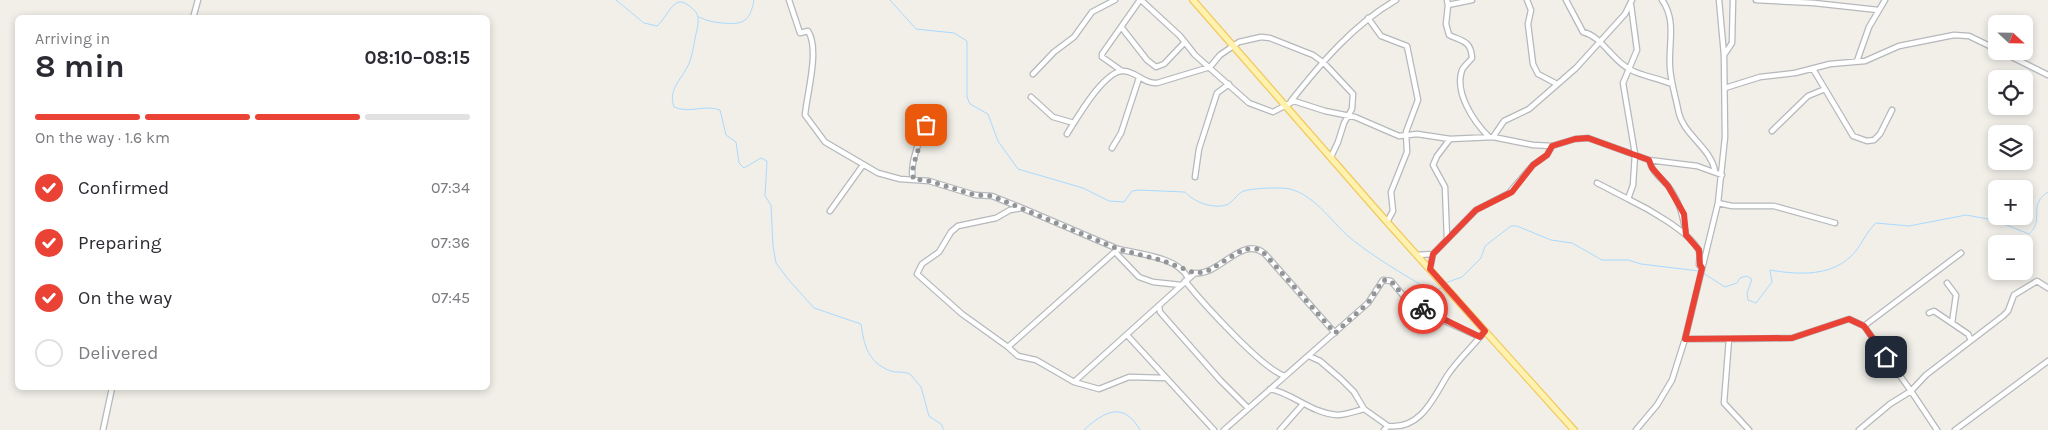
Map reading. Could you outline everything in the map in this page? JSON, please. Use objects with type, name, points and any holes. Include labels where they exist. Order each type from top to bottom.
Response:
[{"type":"main road","points":[[1193,0],[1387,222],[1574,430]]},
{"type":"street","points":[[194,15],[198,0]]},
{"type":"street","points":[[789,0],[800,33],[808,31],[812,36],[812,66],[806,117],[825,142],[863,165],[893,178],[929,181],[975,195],[992,196],[1117,251],[1153,258],[1195,273],[1206,272],[1244,249],[1258,249],[1265,254],[1335,333]]},
{"type":"street","points":[[1033,74],[1054,52],[1074,37],[1092,12],[1115,0]]},
{"type":"street","points":[[1122,71],[1101,56],[1141,0],[1185,42],[1195,55],[1249,103],[1263,110],[1274,112],[1291,101],[1324,63],[1368,18],[1396,0]]},
{"type":"street","points":[[1472,0],[1447,3],[1446,24],[1449,35],[1462,38],[1472,53],[1472,58],[1462,70],[1468,110],[1474,122],[1491,137]]},
{"type":"street","points":[[1527,0],[1531,10],[1528,24],[1533,64],[1538,74],[1557,84]]},
{"type":"street","points":[[1566,0],[1583,32],[1592,34],[1629,70],[1658,77],[1672,84]]},
{"type":"street","points":[[1662,0],[1672,24],[1669,57],[1672,84],[1676,94],[1678,110],[1685,127],[1709,154],[1715,171]]},
{"type":"street","points":[[1636,430],[1657,405],[1672,380],[1685,339],[1718,203],[1725,137],[1725,88],[1724,55],[1718,0]]},
{"type":"street","points":[[1724,55],[1732,43],[1733,0]]},
{"type":"street","points":[[1756,0],[1814,3],[1878,10]]},
{"type":"street","points":[[1857,61],[1863,41],[1884,0]]},
{"type":"street","points":[[1491,137],[1504,121],[1529,109],[1601,42],[1631,3]]},
{"type":"street","points":[[1628,199],[1633,185],[1635,154],[1624,83],[1637,50],[1631,3]]},
{"type":"street","points":[[1368,18],[1381,36],[1404,44],[1408,49],[1418,100],[1405,136],[1407,152],[1392,192],[1394,211],[1387,222]]},
{"type":"street","points":[[1122,28],[1147,60],[1156,67],[1164,64],[1185,42]]},
{"type":"street","points":[[1725,88],[1760,78],[1813,69],[1830,64],[1868,60],[1899,46],[1957,35],[1970,36],[1988,45]]},
{"type":"street","points":[[1067,134],[1095,93],[1110,76],[1127,71],[1148,82],[1157,83],[1210,67],[1220,55],[1232,46],[1249,38],[1270,38],[1307,51],[1324,63],[1353,94],[1354,104],[1347,115],[1331,157]]},
{"type":"street","points":[[2018,60],[2048,75]]},
{"type":"street","points":[[1813,69],[1850,134],[1867,141],[1878,137],[1892,110]]},
{"type":"street","points":[[1112,148],[1121,133],[1139,78]]},
{"type":"street","points":[[1195,176],[1199,149],[1217,93],[1229,84]]},
{"type":"street","points":[[1772,131],[1808,96],[1825,89]]},
{"type":"street","points":[[1031,97],[1053,117],[1074,123]]},
{"type":"street","points":[[1291,101],[1347,115],[1405,136],[1417,134],[1450,139],[1491,137],[1533,145],[1552,146],[1575,139],[1588,138],[1649,160],[1697,166],[1722,174]]},
{"type":"street","points":[[913,179],[912,172],[917,149],[932,108]]},
{"type":"street","points":[[1446,241],[1448,228],[1445,188],[1433,165],[1437,156],[1450,139]]},
{"type":"street","points":[[1430,269],[1433,254],[1478,208],[1512,192],[1533,165],[1547,155],[1552,146]]},
{"type":"street","points":[[1649,160],[1652,168],[1668,186],[1684,214],[1686,235]]},
{"type":"street","points":[[830,211],[863,165]]},
{"type":"street","points":[[1597,183],[1652,210],[1686,235],[1699,250],[1701,271]]},
{"type":"street","points":[[1718,203],[1732,206],[1774,206],[1835,224]]},
{"type":"street","points":[[1022,208],[1010,210],[996,218],[958,226],[951,232],[939,252],[916,271],[927,285],[1018,356],[1036,360],[1074,382],[1089,388],[1100,389],[1129,377],[1166,378]]},
{"type":"street","points":[[1117,251],[1140,277],[1153,282],[1185,282]]},
{"type":"street","points":[[1008,347],[1117,251]]},
{"type":"street","points":[[1864,326],[1961,252]]},
{"type":"street","points":[[1417,255],[1433,254]]},
{"type":"street","points":[[1182,268],[1185,282],[1275,374],[1280,391]]},
{"type":"street","points":[[1074,382],[1195,273]]},
{"type":"street","points":[[1224,430],[1368,303],[1378,291],[1381,282],[1388,280],[1407,300],[1440,319],[1480,337]]},
{"type":"street","points":[[1859,430],[1890,404],[1911,391],[1926,375],[2006,312],[2012,297],[2038,282],[2048,288]]},
{"type":"street","points":[[1947,283],[1956,295],[1952,323]]},
{"type":"street","points":[[1159,306],[1160,312],[1220,380],[1248,408]]},
{"type":"street","points":[[1153,312],[1160,312]]},
{"type":"street","points":[[1929,313],[1934,312],[1952,323],[1968,334],[1971,340]]},
{"type":"street","points":[[1685,339],[1792,338],[1849,319],[1864,326],[1937,430]]},
{"type":"street","points":[[1309,356],[1320,361],[1354,392],[1364,409],[1388,426],[1395,429],[1407,428],[1424,416],[1435,401],[1447,375],[1485,331]]},
{"type":"street","points":[[1127,335],[1214,430]]},
{"type":"street","points":[[1729,339],[1724,403],[1749,430]]},
{"type":"street","points":[[1318,349],[1320,361]]},
{"type":"street","points":[[1955,430],[2048,360]]},
{"type":"street","points":[[1275,374],[1285,376]]},
{"type":"street","points":[[103,430],[112,390]]},
{"type":"street","points":[[1270,390],[1280,391],[1311,409],[1338,415],[1364,409]]},
{"type":"street","points":[[1280,430],[1303,404]]},
{"type":"street","points":[[1384,430],[1388,426]]},
{"type":"waterway","points":[[616,0],[644,23],[657,26],[677,3],[684,3],[695,11],[698,21],[693,51],[690,61],[674,89],[672,100],[674,107],[686,110],[709,108],[720,110],[726,135],[736,142],[739,163],[744,168],[761,158],[767,161],[765,196],[771,205],[773,246],[776,263],[814,308],[861,324],[866,346],[872,358],[883,368],[910,374],[921,387],[929,416],[941,424],[944,430]]},
{"type":"waterway","points":[[699,17],[719,23],[744,21],[750,13],[754,0]]},
{"type":"waterway","points":[[890,0],[916,29],[954,33],[967,41],[967,97],[970,104],[988,114],[998,141],[1018,169],[1083,188],[1109,201],[1124,202],[1132,191],[1138,190],[1185,192],[1193,199],[1204,204],[1221,206],[1228,204],[1242,192],[1248,190],[1290,189],[1317,204],[1346,234],[1381,260],[1428,289],[1434,291],[1441,288]]},
{"type":"waterway","points":[[1703,273],[1725,287],[1737,283],[1740,278],[1746,276],[1752,279],[1747,293],[1748,300],[1756,303],[1772,282],[1770,270],[1804,273],[1827,270],[1837,266],[1855,252],[1876,223],[1909,226],[1966,215],[1994,220],[2029,234],[2034,229],[2036,223],[2038,202],[2048,192]]},
{"type":"waterway","points":[[1445,283],[1462,277],[1481,258],[1485,246],[1511,226],[1517,226],[1551,240],[1572,243],[1602,260],[1628,260],[1641,264],[1699,271]]},
{"type":"waterway","points":[[1084,430],[1099,418],[1114,412],[1121,412],[1127,415],[1140,430]]},
{"type":"way so far","points":[[926,125],[919,142],[913,166],[913,179],[929,181],[975,195],[992,196],[1118,249],[1146,255],[1195,273],[1206,272],[1244,249],[1258,249],[1265,254],[1335,333],[1368,303],[1378,291],[1383,280],[1391,281],[1407,300],[1423,309]]},
{"type":"route","points":[[1423,309],[1480,337],[1485,331],[1430,269],[1433,254],[1478,208],[1497,201],[1512,192],[1533,165],[1547,155],[1552,146],[1575,139],[1588,138],[1649,160],[1652,168],[1668,186],[1684,214],[1686,235],[1699,250],[1699,263],[1702,268],[1685,339],[1792,338],[1849,319],[1857,321],[1864,326],[1886,357]]}]
